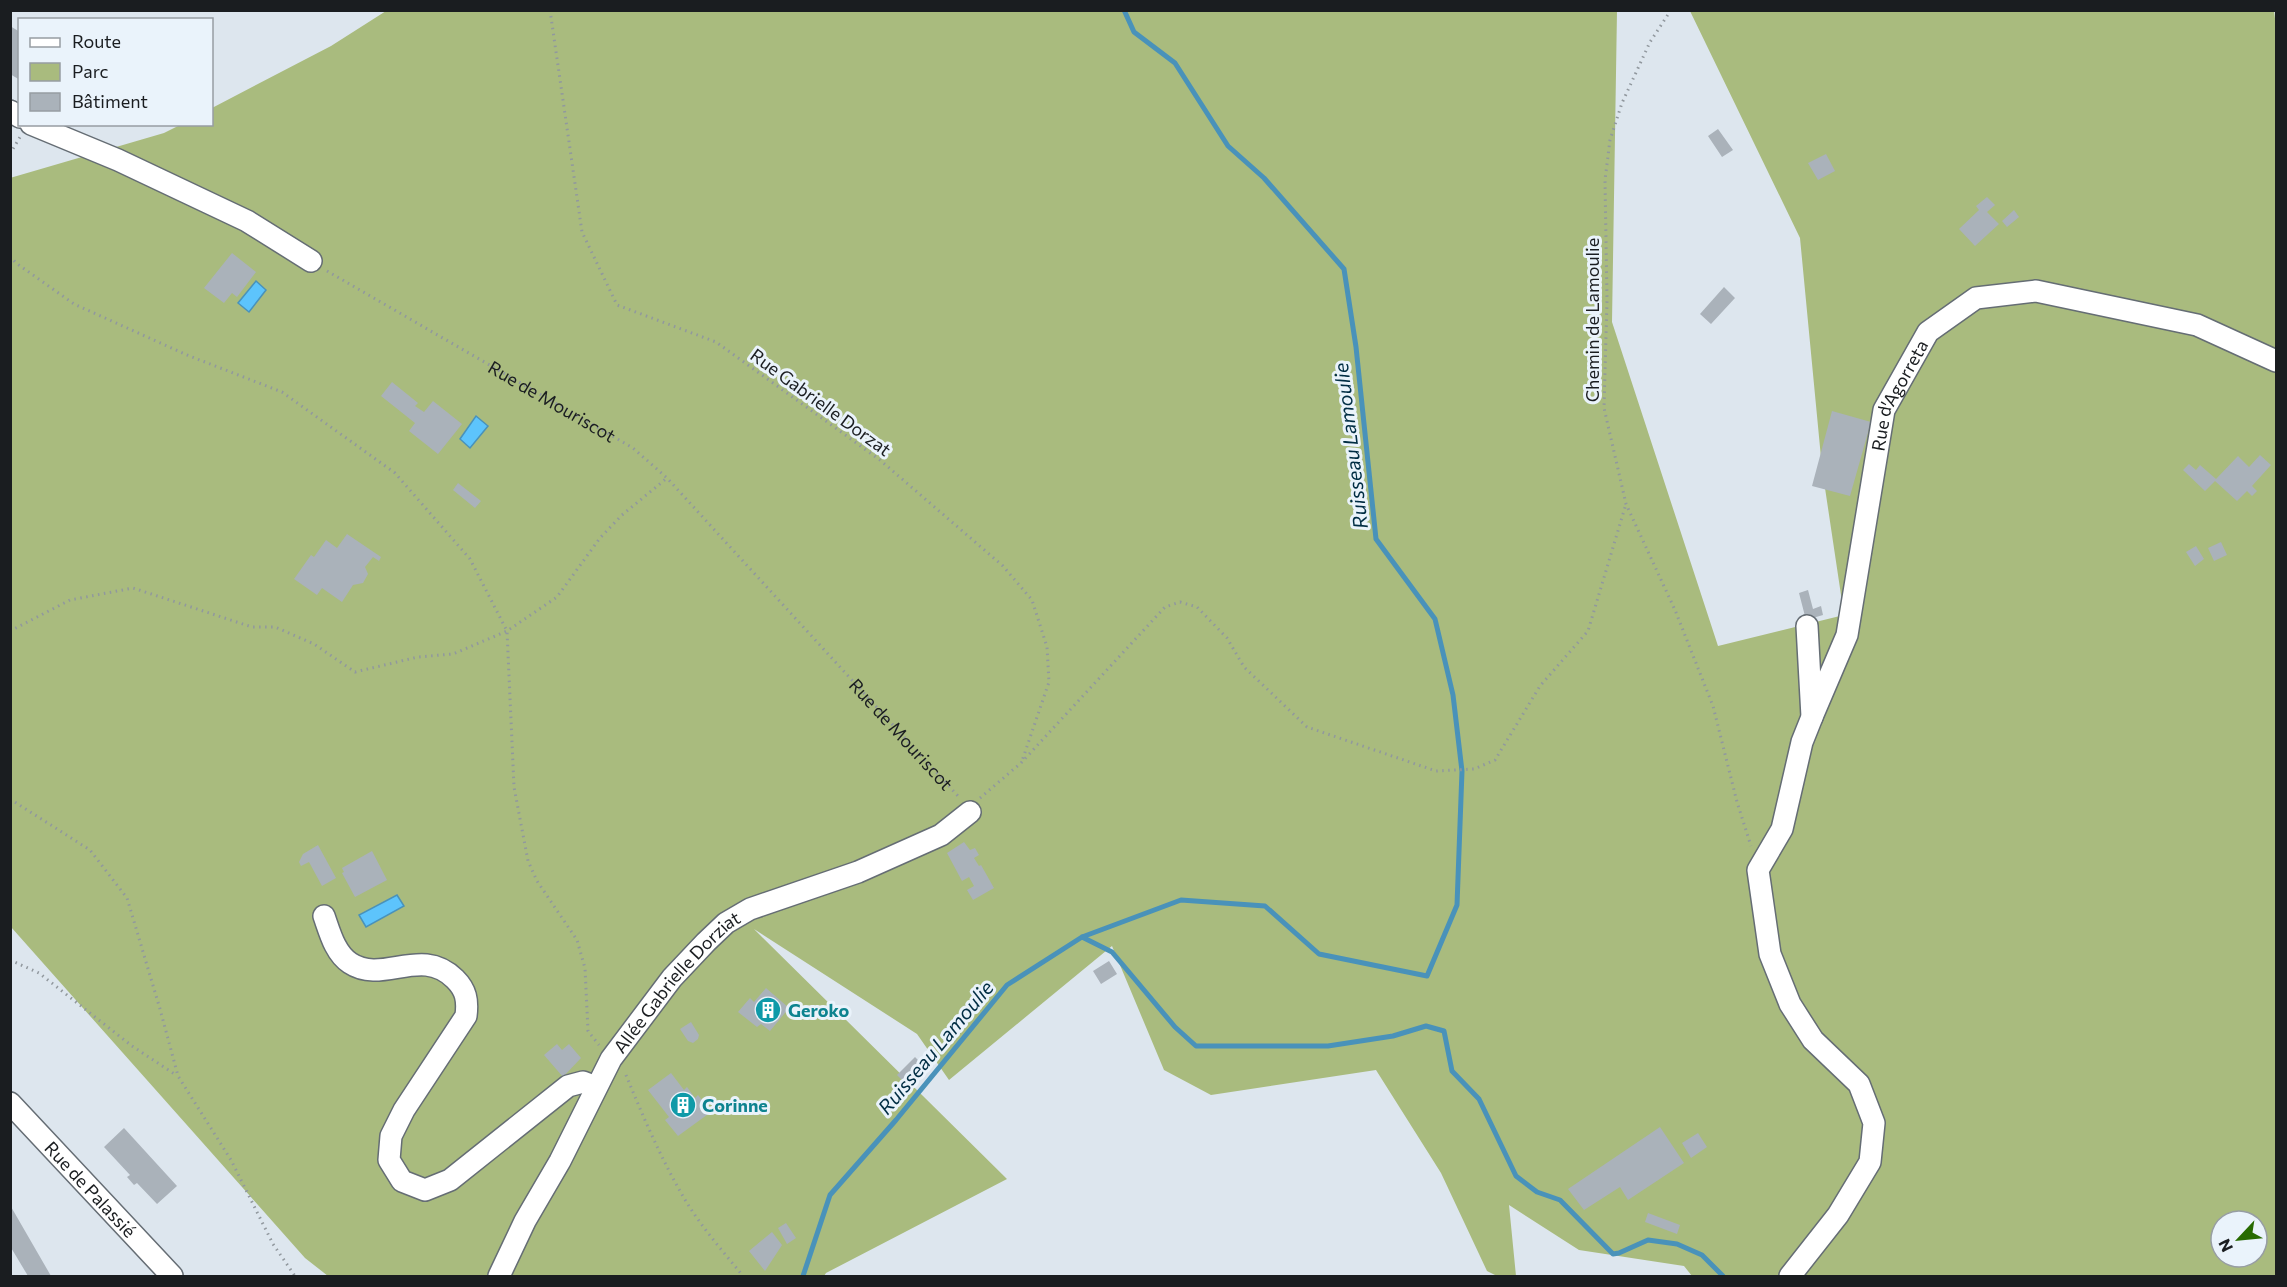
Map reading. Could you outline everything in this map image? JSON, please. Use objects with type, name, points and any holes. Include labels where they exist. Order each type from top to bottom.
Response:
[{"type":"street","points":[[36,126],[118,160],[247,221],[311,261]]},
{"type":"street","name":"Rue d'Agorreta","points":[[1758,870],[1782,829],[1802,742],[1846,635],[1884,410],[1928,332],[1976,298],[2036,291],[2197,326],[2277,361]]},
{"type":"street","name":"Rue d'Agorreta","points":[[1807,626],[1812,717]]},
{"type":"street","name":"Allée Gabrielle Dorziat","points":[[499,1276],[525,1221],[560,1161],[611,1059],[672,978],[726,923],[750,909],[858,872],[941,835],[970,812]]},
{"type":"street","points":[[1758,870],[1767,919],[1770,954],[1790,1004],[1812,1040],[1859,1084],[1874,1123],[1870,1162],[1838,1215],[1790,1276]]},
{"type":"street","points":[[324,916],[339,953],[352,964],[369,971],[435,964],[455,979],[468,999],[466,1016],[404,1110],[391,1136],[389,1160],[402,1181],[424,1190],[450,1180],[568,1086],[583,1082],[596,1087]]},
{"type":"street","name":"Rue de Palassié","points":[[10,1103],[172,1276]]},
{"type":"path","name":"Rue Gabrielle Dorzat","points":[[550,10],[582,232],[617,305],[716,342],[880,460],[1003,566],[1032,600],[1047,647],[1049,682],[1021,763]]},
{"type":"path","name":"Chemin de Lamoulie","points":[[1671,10],[1650,42],[1622,103],[1610,140],[1605,180],[1607,300],[1604,408],[1626,504],[1675,610],[1713,706],[1737,802],[1758,870]]},
{"type":"path","points":[[10,256],[16,263],[74,304],[187,355],[282,392],[395,473],[471,559],[507,631],[514,787],[528,861],[537,881],[577,940],[585,968],[588,1031],[626,1075],[642,1115],[681,1192],[716,1243],[743,1276]]},
{"type":"path","name":"Rue de Mouriscot","points":[[311,261],[633,448],[667,478],[951,786],[970,812]]},
{"type":"path","points":[[10,631],[70,600],[134,588],[252,627],[275,627],[314,644],[355,672],[418,657],[453,654],[507,631],[557,597],[600,538],[622,515],[667,478]]},
{"type":"path","points":[[970,812],[981,797],[1021,763],[1165,607],[1180,603],[1197,607],[1227,638],[1244,667],[1307,727],[1436,771],[1474,769],[1496,760],[1540,686],[1588,630],[1626,504]]},
{"type":"path","points":[[10,799],[90,850],[126,898],[178,1077],[231,1160],[273,1244],[295,1276]]},
{"type":"path","points":[[10,960],[39,973],[132,1046],[178,1077]]},
{"type":"green space","points":[[386,11],[1617,11],[1612,322],[1718,646],[1844,615],[1822,468],[1800,238],[1690,11],[2274,11],[2276,26],[2276,1276],[1692,1276],[1684,1266],[1579,1250],[1509,1205],[1516,1276],[1497,1276],[1487,1271],[1441,1173],[1376,1070],[1211,1095],[1164,1070],[1112,946],[949,1080],[917,1034],[754,929],[1007,1179],[824,1276],[328,1276],[305,1258],[11,927],[10,178],[164,133],[178,126],[213,126],[213,107],[331,46]]},
{"type":"water","points":[[256,281],[266,290],[249,312],[238,303]]},
{"type":"water","points":[[476,416],[488,426],[470,448],[460,439]]},
{"type":"water","points":[[397,895],[404,906],[366,927],[359,915]]},
{"type":"building","points":[[10,26],[18,31],[18,79],[10,74]]},
{"type":"building","points":[[1718,129],[1733,150],[1722,157],[1708,136]]},
{"type":"building","points":[[1826,154],[1835,171],[1818,180],[1808,163]]},
{"type":"building","points":[[1987,197],[1995,205],[1987,212],[1999,224],[1975,246],[1959,229],[1979,210],[1976,206]]},
{"type":"building","points":[[2014,210],[2019,217],[2007,227],[2002,221]]},
{"type":"building","points":[[232,253],[256,272],[237,297],[232,293],[224,303],[204,288]]},
{"type":"building","points":[[1724,287],[1735,298],[1711,324],[1700,314]]},
{"type":"building","points":[[392,382],[418,403],[415,406],[424,412],[433,401],[462,424],[438,454],[409,431],[415,423],[381,396]]},
{"type":"building","points":[[1832,411],[1871,422],[1850,496],[1812,486]]},
{"type":"building","points":[[2260,455],[2271,465],[2252,486],[2257,491],[2252,496],[2247,491],[2237,501],[2215,481],[2205,491],[2183,470],[2189,464],[2196,470],[2200,465],[2216,479],[2238,456],[2249,467]]},
{"type":"building","points":[[458,483],[481,501],[475,508],[453,490]]},
{"type":"building","points":[[347,534],[381,557],[379,561],[373,557],[365,567],[368,574],[363,583],[353,585],[342,602],[322,588],[317,595],[294,579],[311,555],[314,557],[326,540],[337,548]]},
{"type":"building","points":[[2221,542],[2227,555],[2214,561],[2208,548]]},
{"type":"building","points":[[2196,546],[2204,559],[2195,566],[2186,552]]},
{"type":"building","points":[[1808,590],[1813,609],[1821,606],[1823,615],[1806,620],[1799,593]]},
{"type":"building","points":[[964,842],[970,850],[975,848],[979,855],[974,858],[979,866],[981,865],[994,888],[973,900],[967,890],[974,886],[969,877],[962,881],[947,853]]},
{"type":"building","points":[[318,845],[336,878],[322,886],[309,862],[301,866],[299,862],[303,854]]},
{"type":"building","points":[[372,851],[387,880],[355,897],[342,873],[344,872],[342,868]]},
{"type":"building","points":[[1109,961],[1117,974],[1101,984],[1093,971]]},
{"type":"building","name":"Geroko","points":[[766,988],[789,1008],[770,1031],[761,1024],[757,1027],[738,1012],[750,998],[754,1002]]},
{"type":"building","points":[[691,1022],[699,1035],[693,1043],[688,1041],[680,1029]]},
{"type":"building","points":[[557,1044],[562,1050],[569,1044],[581,1058],[563,1077],[544,1055]]},
{"type":"building","points":[[915,1057],[925,1067],[907,1085],[897,1075]]},
{"type":"building","name":"Corinne","points":[[671,1073],[684,1090],[687,1087],[695,1098],[698,1095],[711,1112],[678,1136],[665,1120],[669,1117],[648,1090]]},
{"type":"building","points":[[1660,1127],[1684,1163],[1628,1200],[1620,1187],[1584,1210],[1568,1189]]},
{"type":"building","points":[[124,1128],[177,1186],[157,1204],[137,1183],[134,1185],[127,1177],[130,1175],[104,1147]]},
{"type":"building","points":[[1698,1133],[1707,1147],[1691,1158],[1682,1143]]},
{"type":"building","points":[[10,1205],[51,1276],[28,1276],[10,1246]]},
{"type":"building","points":[[1648,1213],[1680,1225],[1677,1234],[1645,1222]]},
{"type":"building","points":[[786,1223],[796,1238],[787,1244],[778,1228]]},
{"type":"building","points":[[772,1232],[782,1245],[765,1271],[749,1251]]},
{"type":"waterway","name":"Ruisseau Lamoulie","points":[[803,1276],[830,1195],[896,1120],[1007,985],[1082,937],[1181,900],[1265,906],[1319,954],[1427,976],[1457,905],[1462,771],[1453,695],[1435,619],[1376,539],[1356,347],[1344,269],[1264,178],[1228,146],[1175,63],[1134,32],[1124,10]]},
{"type":"waterway","points":[[1082,937],[1112,952],[1175,1027],[1196,1046],[1328,1046],[1393,1036],[1426,1026],[1444,1031],[1452,1071],[1479,1099],[1516,1176],[1537,1192],[1560,1200],[1613,1254],[1648,1240],[1677,1244],[1702,1255],[1723,1276]]},
{"type":"place","name":"Geroko","points":[[768,1010]]},
{"type":"place","name":"Corinne","points":[[683,1105]]}]
